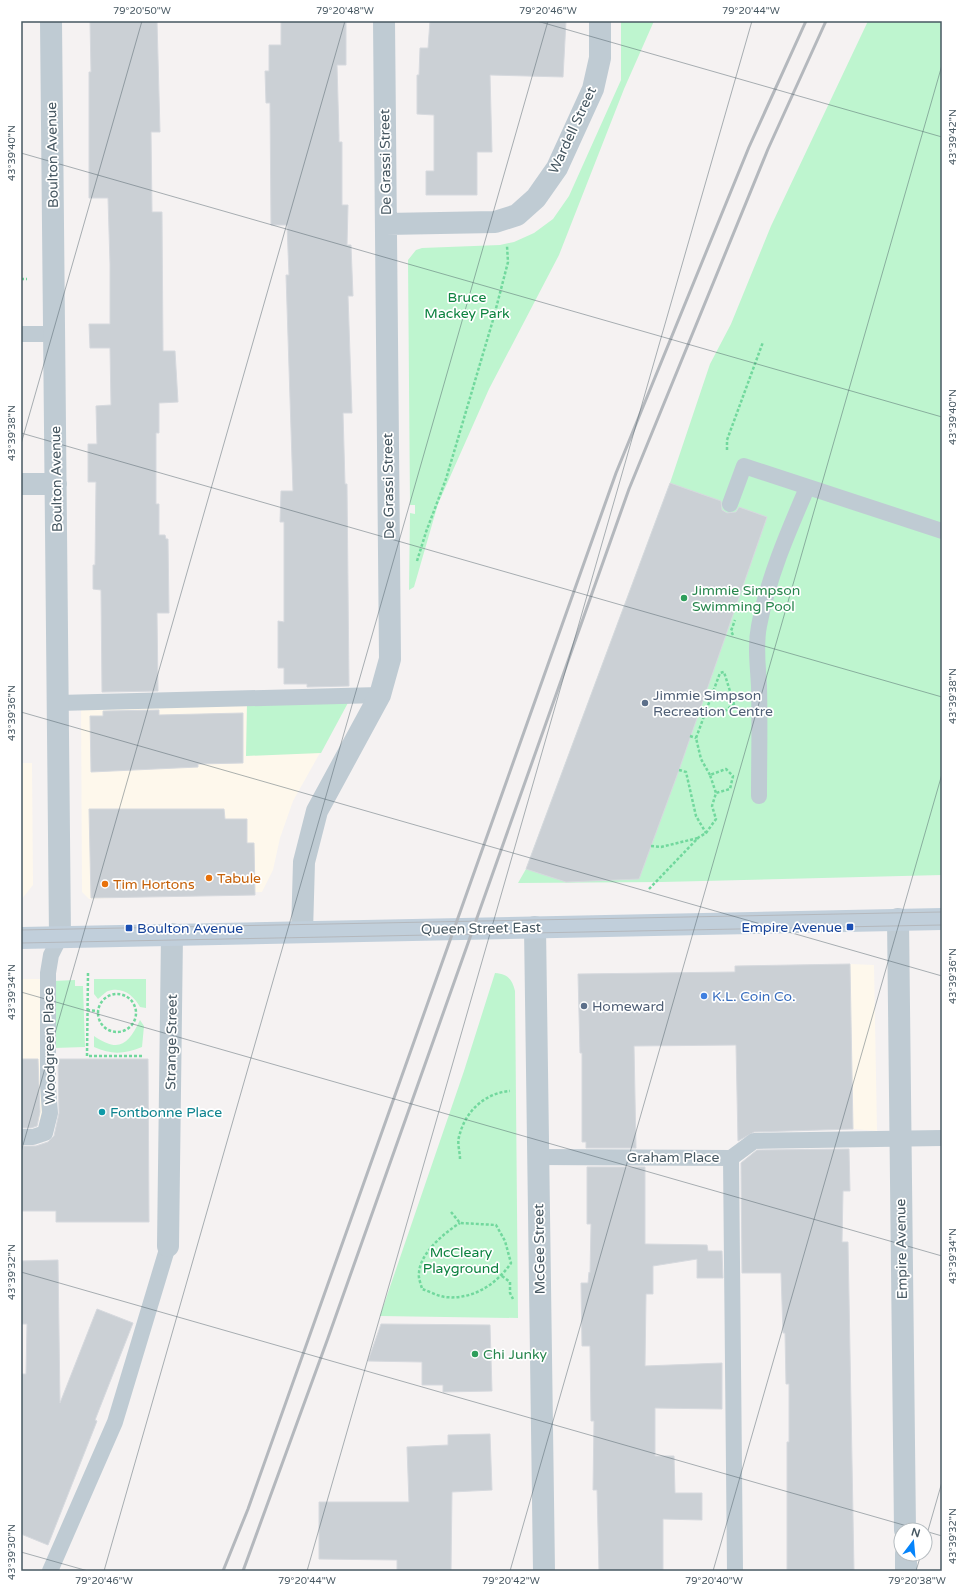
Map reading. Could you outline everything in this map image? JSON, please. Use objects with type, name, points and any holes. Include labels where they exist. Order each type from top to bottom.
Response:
[{"type":"main road","name":"Queen Street East","points":[[21,938],[942,919]]},
{"type":"street","name":"Boulton Avenue","points":[[51,21],[60,937]]},
{"type":"street","name":"De Grassi Street","points":[[302,932],[304,862],[317,811],[380,696],[390,659],[384,21]]},
{"type":"street","name":"Wardell Street","points":[[386,224],[495,222],[518,215],[536,198],[557,168],[593,89],[600,58],[600,21]]},
{"type":"street","points":[[21,484],[56,484]]},
{"type":"street","name":"Empire Avenue","points":[[898,919],[899,1138],[905,1522]]},
{"type":"street","name":"McGee Street","points":[[534,927],[544,1571]]},
{"type":"street","name":"Strange Street","points":[[168,1246],[172,934]]},
{"type":"lane","points":[[21,334],[54,334]]},
{"type":"lane","points":[[730,504],[744,466],[807,488],[942,531]]},
{"type":"lane","points":[[759,796],[759,686],[757,652],[759,627],[767,592],[789,530],[807,488]]},
{"type":"lane","points":[[58,703],[380,696]]},
{"type":"lane","name":"Woodgreen Place","points":[[21,1137],[33,1137],[45,1133],[50,1113],[48,1086],[48,974],[52,955],[60,937]]},
{"type":"lane","name":"Graham Place","points":[[538,1157],[731,1158],[754,1141],[942,1138]]},
{"type":"lane","points":[[731,1158],[735,1571]]},
{"type":"lane","points":[[50,1571],[114,1422],[168,1246]]},
{"type":"path","points":[[417,562],[426,532],[446,479],[493,320],[508,262],[507,240]]},
{"type":"path","points":[[744,466],[732,461],[727,451],[727,440],[763,342]]},
{"type":"path","points":[[651,846],[668,845],[699,837],[706,833],[716,820],[712,806],[716,793],[710,775],[701,759],[696,738],[720,673],[724,672],[734,704],[725,711],[705,716]]},
{"type":"path","points":[[690,736],[696,738]]},
{"type":"path","points":[[679,770],[686,772],[696,816],[706,833]]},
{"type":"path","points":[[710,775],[726,770],[733,776],[730,789],[716,793]]},
{"type":"path","points":[[649,890],[699,837]]},
{"type":"path","points":[[88,973],[87,1056],[150,1056]]},
{"type":"path","points":[[122,994],[136,1006],[136,1018],[133,1024],[124,1031],[111,1031],[101,1023],[98,1011],[104,1000],[109,996],[122,994]]},
{"type":"path","points":[[87,1010],[98,1011]]},
{"type":"path","points":[[460,1159],[458,1138],[465,1121],[477,1104],[500,1091],[510,1091],[510,1087]]},
{"type":"path","points":[[451,1212],[460,1223]]},
{"type":"path","points":[[460,1223],[496,1225],[505,1240],[511,1263],[502,1276],[484,1289],[465,1298],[444,1297],[422,1289],[418,1273],[426,1254],[434,1243],[460,1223]]},
{"type":"path","points":[[502,1276],[510,1282],[510,1293],[515,1302]]},
{"type":"shaded area","points":[[81,696],[349,701],[293,801],[280,838],[273,870],[262,892],[89,899],[82,892]]},
{"type":"shaded area","points":[[21,763],[32,763],[33,885],[21,900]]},
{"type":"shaded area","points":[[874,965],[877,1131],[853,1129],[738,1130],[735,966]]},
{"type":"shaded area","points":[[21,979],[52,979],[54,1120],[21,1120]]},
{"type":"green space","name":"Bruce Mackey Park","points":[[621,21],[654,21],[624,89],[559,255],[489,389],[438,504],[414,587],[409,590],[410,513],[415,514],[415,505],[410,505],[408,260],[416,250],[422,248],[500,245],[514,242],[534,233],[553,219],[569,196],[621,80]]},
{"type":"green space","points":[[868,21],[942,21],[942,875],[662,882],[518,883],[526,869],[670,483],[710,364],[731,324],[771,226]]},
{"type":"green space","points":[[349,701],[321,753],[246,756],[247,703]]},
{"type":"green space","name":"McCleary Playground","points":[[495,973],[509,978],[515,991],[518,1318],[380,1316],[464,1071]]},
{"type":"green space","points":[[94,979],[146,979],[146,1008],[140,1007],[135,999],[127,993],[118,990],[108,991],[98,999],[94,994]]},
{"type":"green space","points":[[75,980],[75,986],[83,986],[85,1047],[54,1048],[53,981]]},
{"type":"green space","points":[[140,1020],[144,1026],[142,1047],[118,1053],[100,1050],[94,1047],[94,1036],[110,1044],[122,1044],[127,1041],[136,1029]]},
{"type":"building","points":[[90,21],[157,21],[160,132],[151,132],[152,212],[162,212],[163,351],[175,351],[178,402],[159,403],[159,433],[156,433],[156,504],[159,504],[159,535],[165,535],[166,539],[168,539],[169,613],[157,613],[158,691],[102,692],[101,590],[93,589],[93,565],[95,565],[96,482],[88,482],[88,444],[97,444],[96,406],[111,405],[110,348],[90,348],[89,324],[110,324],[110,264],[108,198],[89,198],[89,72],[91,72]]},
{"type":"building","points":[[281,21],[346,21],[346,65],[337,65],[339,142],[342,142],[342,205],[348,205],[347,245],[351,245],[353,296],[348,296],[352,413],[343,413],[345,484],[347,484],[349,686],[307,687],[307,684],[284,684],[284,668],[278,668],[278,621],[284,622],[284,522],[280,522],[281,491],[293,491],[286,275],[289,275],[287,225],[271,225],[270,103],[266,103],[265,71],[269,71],[269,45],[281,45]]},
{"type":"building","points":[[430,21],[566,21],[563,77],[490,75],[492,152],[477,152],[477,195],[426,195],[426,171],[434,171],[434,115],[417,114],[417,75],[419,75],[420,48],[428,48]]},
{"type":"building","name":"Jimmie Simpson Recreation Centre","points":[[670,483],[721,501],[722,510],[727,513],[736,512],[739,507],[767,517],[679,770],[639,879],[566,882],[526,869]]},
{"type":"building","points":[[159,710],[159,715],[243,713],[243,763],[198,764],[198,767],[91,772],[90,716],[103,716],[103,711]]},
{"type":"building","points":[[89,809],[224,809],[225,819],[247,819],[247,843],[254,843],[255,895],[91,898]]},
{"type":"building","points":[[850,964],[853,1129],[754,1132],[738,1141],[736,1045],[634,1046],[636,1148],[586,1148],[586,1142],[582,1142],[582,1053],[580,1053],[578,974],[735,972],[735,966]]},
{"type":"building","points":[[21,1059],[38,1059],[40,1112],[37,1126],[31,1128],[21,1128]]},
{"type":"building","name":"Fontbonne Place","points":[[58,1059],[148,1059],[149,1222],[56,1222],[56,1211],[21,1211],[21,1146],[36,1146],[48,1142],[54,1136],[59,1113]]},
{"type":"building","points":[[849,1149],[850,1191],[843,1191],[842,1242],[848,1242],[854,1571],[787,1571],[787,1442],[789,1442],[789,1384],[786,1384],[785,1333],[783,1333],[781,1273],[742,1273],[741,1163],[757,1150]]},
{"type":"building","points":[[587,1167],[645,1167],[645,1244],[707,1245],[708,1251],[722,1251],[723,1278],[697,1278],[697,1259],[653,1266],[653,1294],[646,1294],[645,1366],[722,1363],[722,1409],[655,1408],[655,1456],[674,1456],[675,1493],[702,1493],[702,1520],[663,1519],[663,1571],[599,1571],[597,1490],[593,1490],[594,1421],[591,1421],[590,1346],[582,1346],[581,1283],[588,1283],[589,1272],[590,1273],[591,1224],[587,1224]]},
{"type":"building","points":[[58,1260],[60,1403],[97,1309],[133,1323],[95,1420],[97,1421],[48,1545],[21,1534],[21,1374],[26,1374],[27,1324],[21,1324],[21,1261]]},
{"type":"building","points":[[381,1324],[490,1325],[492,1391],[443,1392],[443,1385],[422,1385],[422,1362],[368,1361]]},
{"type":"building","points":[[490,1434],[492,1490],[452,1492],[451,1571],[397,1571],[397,1560],[319,1559],[319,1502],[409,1502],[407,1447],[448,1445],[448,1435]]},
{"type":"tram line","points":[[21,930],[942,912]]},
{"type":"tram line","points":[[21,943],[942,925]]},
{"type":"railway","points":[[223,1571],[248,1509],[616,473],[749,147],[806,21]]},
{"type":"railway","points":[[243,1571],[328,1338],[629,489],[768,149],[826,21]]},
{"type":"place","name":"Jimmie Simpson Swimming Pool","points":[[684,598]]},
{"type":"place","name":"Jimmie Simpson Recreation Centre","points":[[645,703]]},
{"type":"place","name":"Tabule","points":[[209,878]]},
{"type":"place","name":"Tim Hortons","points":[[105,884]]},
{"type":"place","name":"Empire Avenue","points":[[850,927]]},
{"type":"place","name":"Boulton Avenue","points":[[129,928]]},
{"type":"place","name":"K.L. Coin Co.","points":[[704,996]]},
{"type":"place","name":"Homeward","points":[[584,1006]]},
{"type":"place","name":"Fontbonne Place","points":[[102,1112]]},
{"type":"place","name":"Chi Junky","points":[[475,1354]]}]
